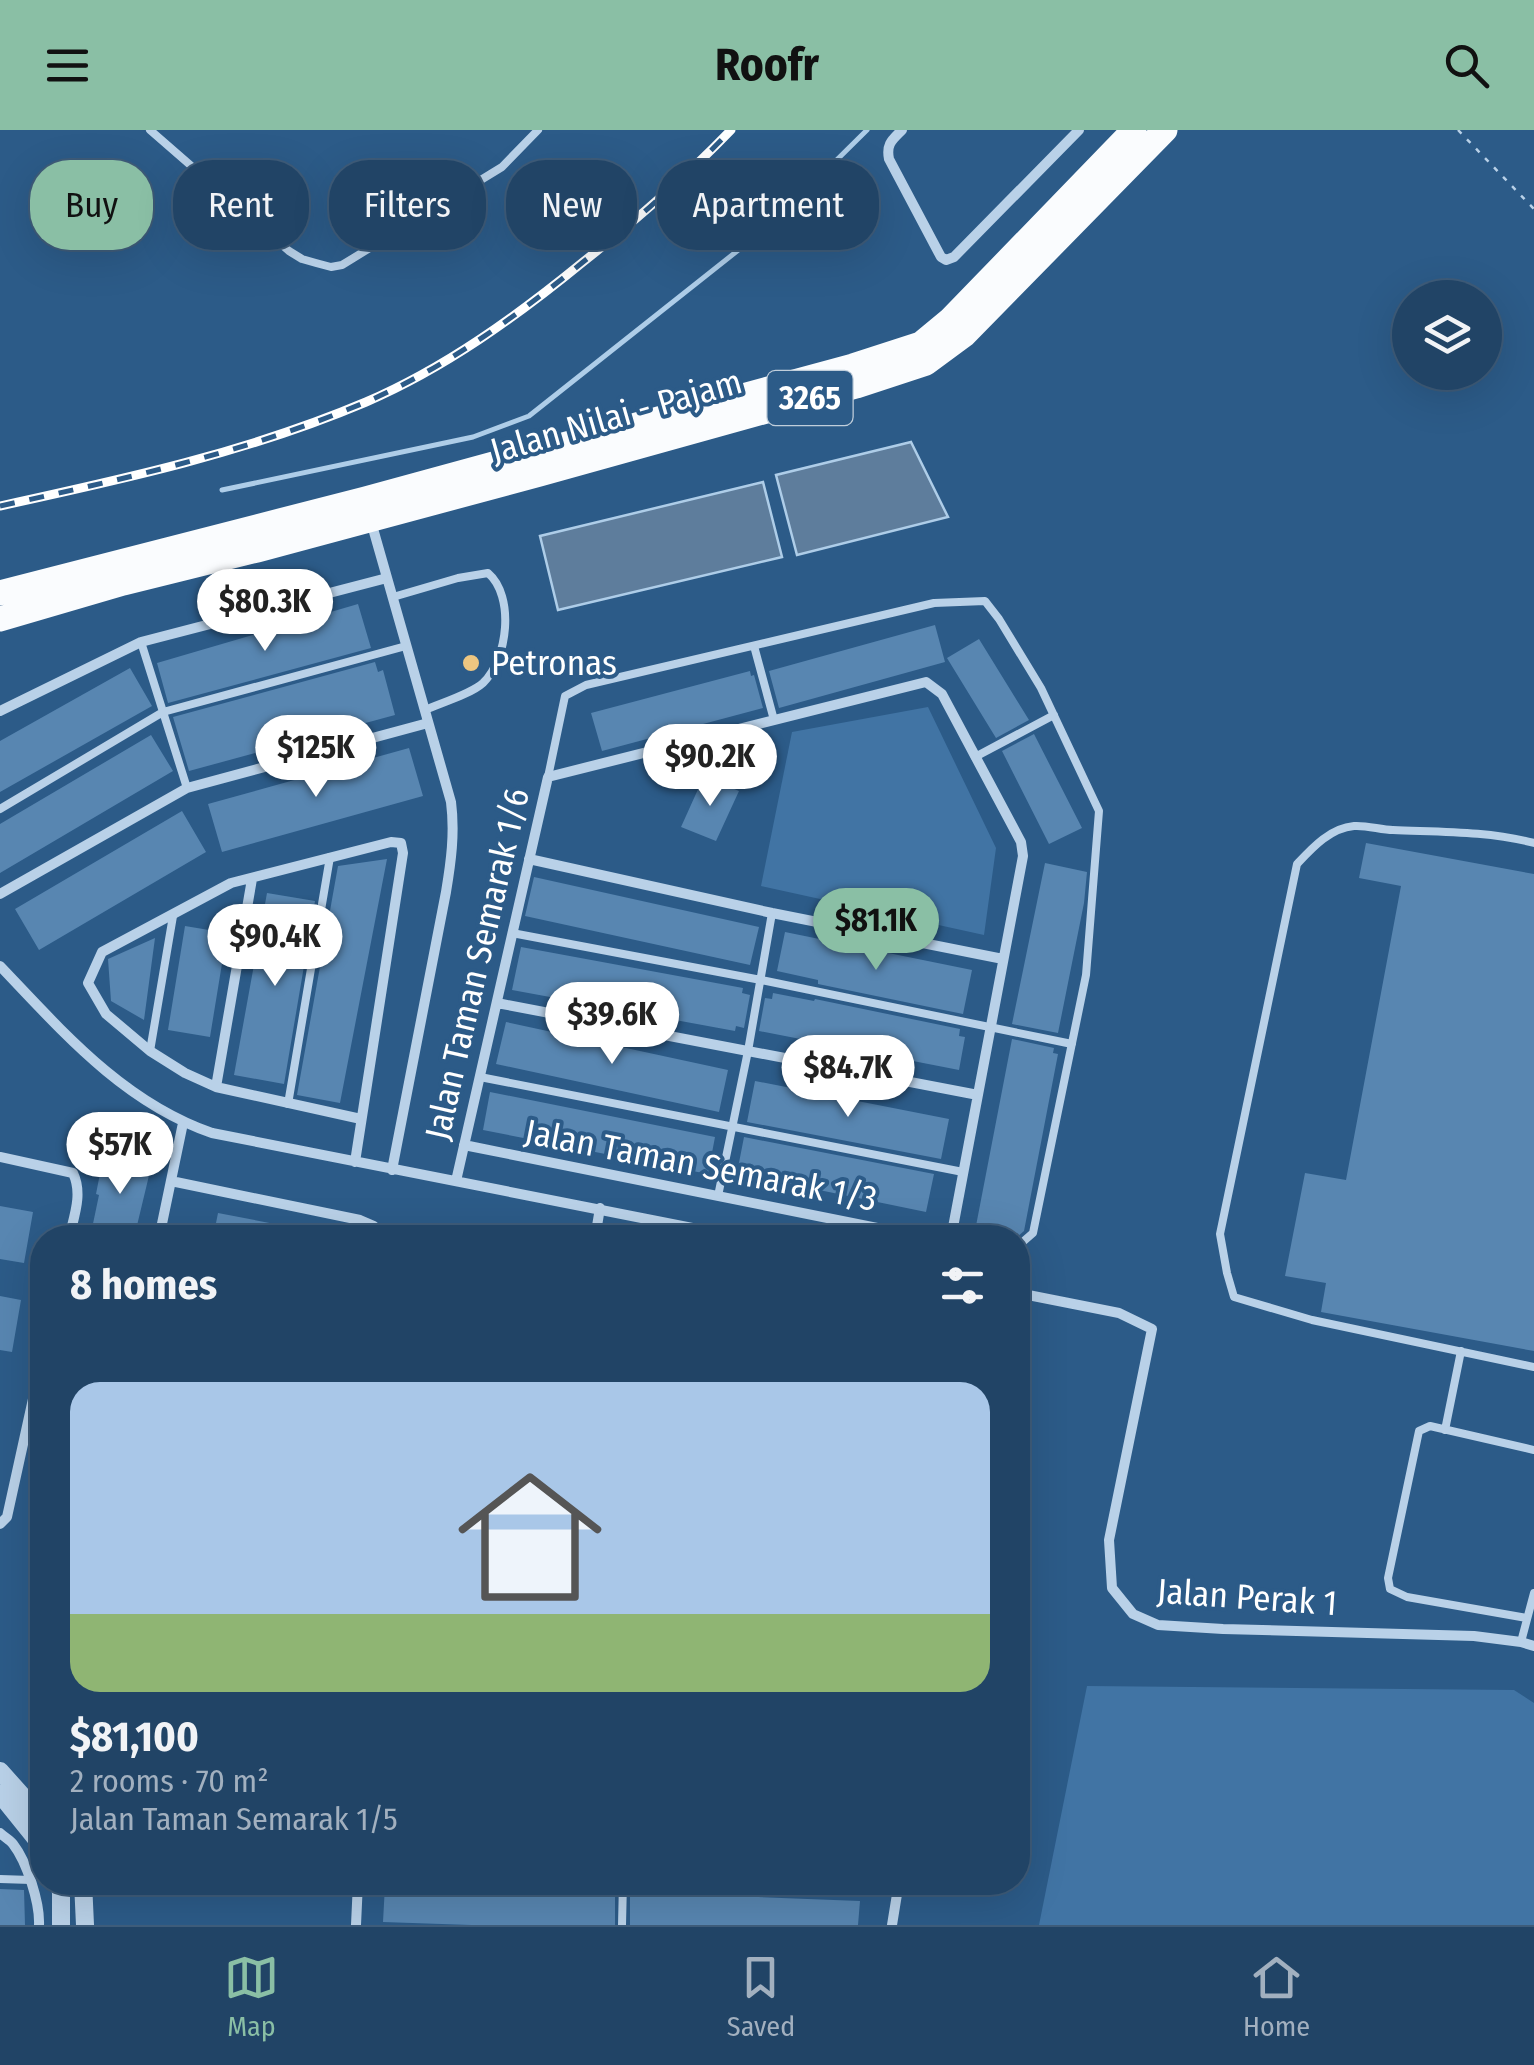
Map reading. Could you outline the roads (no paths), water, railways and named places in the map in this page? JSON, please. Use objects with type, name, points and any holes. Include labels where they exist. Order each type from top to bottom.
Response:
[{"type":"main road","name":"Jalan Nilai - Pajam","points":[[0,619],[921,344],[999,272],[1134,130]]},
{"type":"main road","name":"Jalan Nilai - Pajam","points":[[0,593],[368,509],[856,386],[926,363],[964,334],[1165,130]]},
{"type":"street","points":[[902,130],[887,148],[889,159],[946,260],[954,258],[1079,130]]},
{"type":"street","points":[[368,509],[454,822],[453,849],[392,1170]]},
{"type":"street","points":[[0,711],[141,642],[387,578]]},
{"type":"street","name":"Jalan Taman Semarak 1/6","points":[[456,1181],[548,777],[926,682],[942,694],[1021,842],[1022,856],[954,1225]]},
{"type":"street","points":[[0,894],[187,788],[428,723]]},
{"type":"street","points":[[355,1162],[403,853],[401,843],[391,842],[231,883],[102,952],[88,983],[106,1014],[185,1074],[216,1087],[360,1119]]},
{"type":"street","points":[[529,859],[1003,959]]},
{"type":"street","points":[[216,1087],[252,879]]},
{"type":"street","points":[[0,966],[95,1064],[146,1102],[212,1134],[681,1225]]},
{"type":"street","points":[[496,1003],[978,1095]]},
{"type":"street","points":[[162,1225],[184,1123]]},
{"type":"street","name":"Jalan Taman Semarak 1/3","points":[[464,1146],[862,1225]]},
{"type":"street","points":[[0,1157],[72,1173],[78,1184],[78,1198],[72,1225]]},
{"type":"street","points":[[171,1181],[372,1225]]},
{"type":"street","points":[[597,1225],[600,1208]]},
{"type":"street","name":"Jalan Perak 1","points":[[1030,1295],[1119,1313],[1152,1328],[1109,1540],[1112,1588],[1133,1614],[1158,1625],[1474,1636],[1534,1646]]},
{"type":"street","points":[[0,1524],[7,1518],[30,1413]]},
{"type":"street","points":[[0,1772],[30,1805]]},
{"type":"street","points":[[0,1794],[30,1831]]},
{"type":"street","points":[[0,1833],[13,1844],[30,1880]]},
{"type":"street","points":[[34,1895],[39,1925]]},
{"type":"street","points":[[61,1895],[61,1925]]},
{"type":"street","points":[[84,1895],[85,1925]]},
{"type":"street","points":[[356,1925],[357,1895]]},
{"type":"street","points":[[892,1925],[898,1895]]},
{"type":"lane","points":[[150,130],[278,243],[302,260],[331,266],[342,265],[502,167],[538,130]]},
{"type":"lane","points":[[392,597],[488,573],[498,582],[506,620],[503,648],[494,670],[480,686],[424,710]]},
{"type":"lane","points":[[548,777],[565,696],[586,685],[934,603],[985,600],[1041,688],[1099,811],[1086,975],[1030,1236]]},
{"type":"lane","points":[[141,642],[187,788]]},
{"type":"lane","points":[[0,810],[163,712],[406,646]]},
{"type":"lane","points":[[754,646],[774,720]]},
{"type":"lane","points":[[975,757],[1054,715]]},
{"type":"lane","points":[[1534,843],[1452,832],[1352,826],[1320,840],[1297,864],[1220,1234],[1234,1297],[1312,1320],[1534,1367]]},
{"type":"lane","points":[[288,1104],[330,857]]},
{"type":"lane","points":[[718,1196],[772,913]]},
{"type":"lane","points":[[150,1051],[173,916]]},
{"type":"lane","points":[[512,932],[1072,1044]]},
{"type":"lane","points":[[480,1076],[964,1172]]},
{"type":"lane","points":[[1444,1430],[1460,1351]]},
{"type":"lane","points":[[1527,1618],[1407,1597],[1390,1589],[1388,1578],[1418,1431],[1430,1426],[1534,1450]]},
{"type":"lane","points":[[1521,1642],[1534,1592]]},
{"type":"lane","points":[[0,1879],[30,1880]]},
{"type":"lane","points":[[622,1925],[623,1895]]},
{"type":"waterway","points":[[222,490],[473,437],[529,416],[775,221],[867,130]]},
{"type":"railway","points":[[0,506],[231,450],[321,420],[395,388],[452,357],[532,302],[641,215],[731,130]]},
{"type":"place","name":"Petronas","points":[[471,663]]}]
